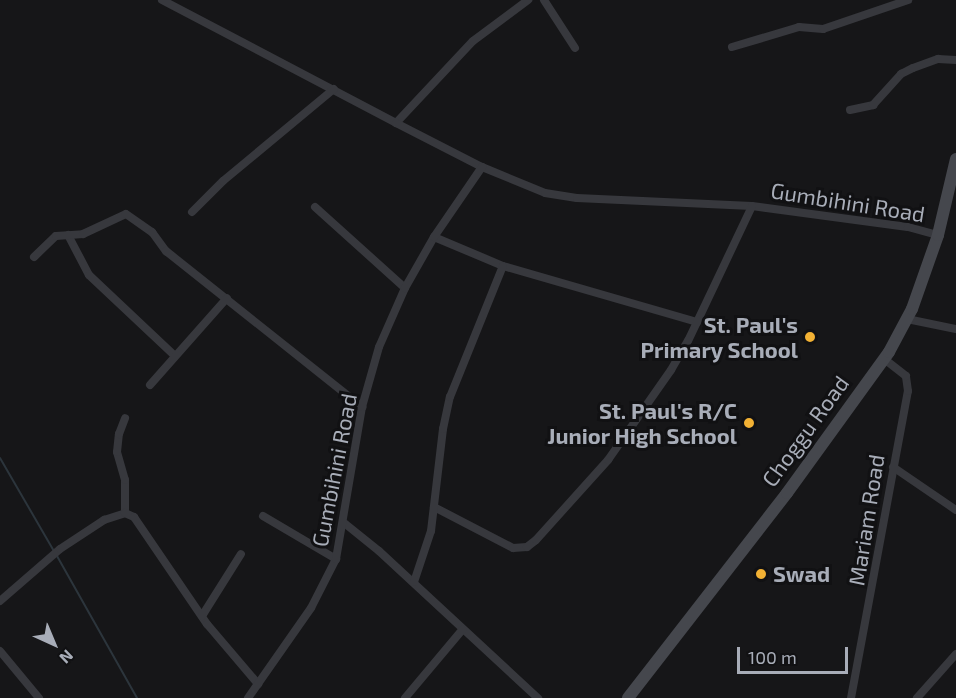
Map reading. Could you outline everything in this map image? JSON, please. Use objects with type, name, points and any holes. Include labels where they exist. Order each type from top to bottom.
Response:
[{"type":"main road","name":"Choggu Road","points":[[628,698],[787,493],[884,358],[907,319],[939,235],[956,159]]},
{"type":"street","name":"Gumbihini Road","points":[[162,0],[482,167],[545,194],[577,198],[752,206],[908,227],[939,235]]},
{"type":"street","points":[[396,123],[473,41],[528,0]]},
{"type":"street","points":[[544,0],[575,48]]},
{"type":"street","points":[[732,47],[799,27],[823,29],[908,0]]},
{"type":"street","points":[[850,110],[873,105],[901,74],[913,68],[938,59],[956,60]]},
{"type":"street","points":[[192,212],[223,181],[334,89]]},
{"type":"street","name":"Gumbihini Road","points":[[248,698],[311,608],[336,559],[362,407],[378,347],[405,288],[434,237],[482,167]]},
{"type":"street","points":[[434,507],[513,548],[527,547],[561,515],[608,460],[671,370],[697,322],[752,206]]},
{"type":"street","points":[[315,207],[405,288]]},
{"type":"street","points":[[34,257],[56,236],[83,234],[126,214],[152,232],[166,251],[362,407]]},
{"type":"street","points":[[68,235],[88,275],[131,318],[175,356]]},
{"type":"street","points":[[434,237],[503,266],[697,322]]},
{"type":"street","points":[[414,582],[428,541],[443,429],[450,397],[503,266]]},
{"type":"street","points":[[150,385],[227,298]]},
{"type":"street","points":[[907,319],[956,329]]},
{"type":"street","name":"Mariam Road","points":[[851,698],[886,518],[892,467],[908,391],[906,375],[884,358]]},
{"type":"street","points":[[125,418],[119,434],[117,452],[124,480],[125,513]]},
{"type":"street","points":[[892,467],[956,510]]},
{"type":"street","points":[[0,601],[60,549],[104,520],[125,513],[134,517],[202,616],[258,684]]},
{"type":"street","points":[[262,516],[336,559]]},
{"type":"street","points":[[343,522],[414,582],[462,630],[538,698]]},
{"type":"street","points":[[202,616],[240,554]]},
{"type":"street","points":[[405,698],[462,630]]},
{"type":"street","points":[[0,651],[39,698]]},
{"type":"street","points":[[917,698],[956,654]]},
{"type":"waterway","points":[[0,458],[54,551]]},
{"type":"waterway","points":[[57,556],[137,698]]},
{"type":"place","name":"St. Paul's Primary School","points":[[810,337]]},
{"type":"place","name":"St. Paul's R/C Junior High School","points":[[749,423]]},
{"type":"place","name":"Swad","points":[[761,574]]}]
